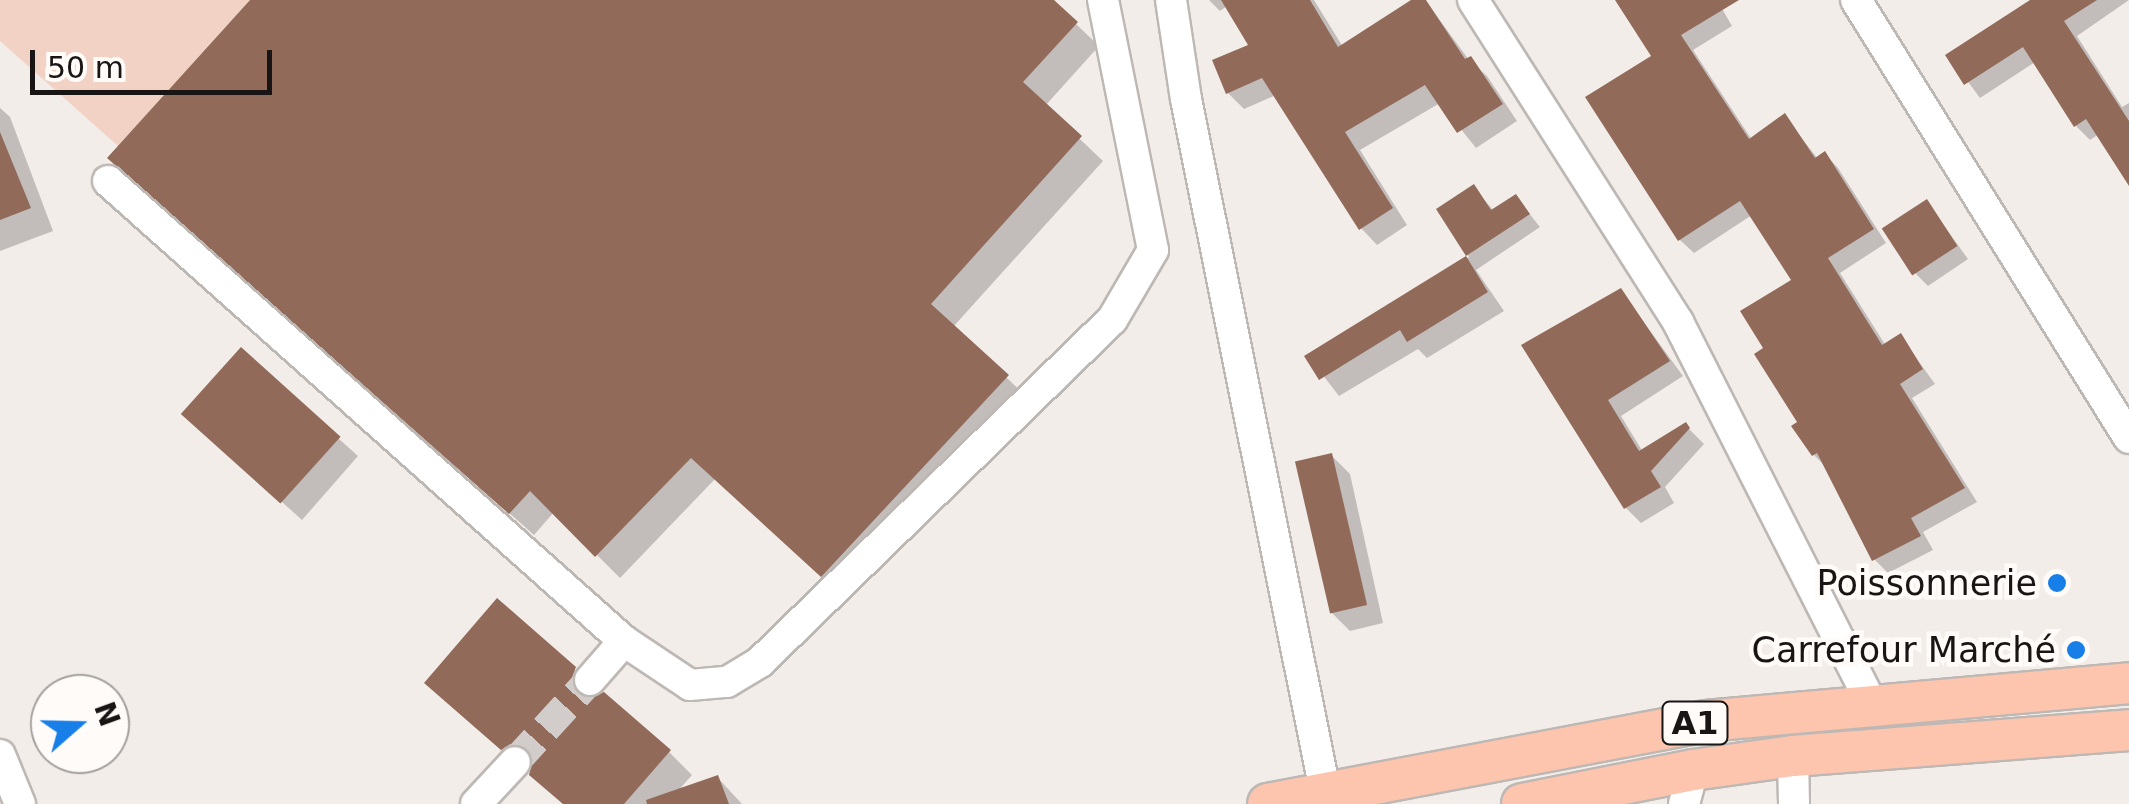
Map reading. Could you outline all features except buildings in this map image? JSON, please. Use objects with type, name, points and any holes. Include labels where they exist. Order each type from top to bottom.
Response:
[{"type":"main road","name":"A1","points":[[1268,804],[1706,721],[2129,683]]},
{"type":"main road","name":"A1","points":[[1522,804],[1566,795],[1688,787],[1793,756],[2129,730]]},
{"type":"main road","points":[[1556,747],[1566,795]]},
{"type":"street","points":[[108,181],[624,641],[690,684],[726,682],[760,662],[1112,320],[1152,250],[1103,0]]},
{"type":"street","points":[[1171,0],[1186,99],[1325,791]]},
{"type":"street","points":[[1473,0],[1678,322],[1871,704]]},
{"type":"street","points":[[1856,0],[2129,438]]},
{"type":"street","points":[[590,680],[624,641]]},
{"type":"street","points":[[0,755],[20,804]]},
{"type":"street","points":[[1793,756],[1794,804]]},
{"type":"street","points":[[476,804],[514,762]]},
{"type":"shaded area","points":[[0,0],[250,0],[118,146],[0,41]]},
{"type":"tunnel","points":[[515,762],[590,680]]},
{"type":"place","name":"Poissonnerie","points":[[2057,583]]},
{"type":"place","name":"Carrefour Marché","points":[[2076,650]]}]
